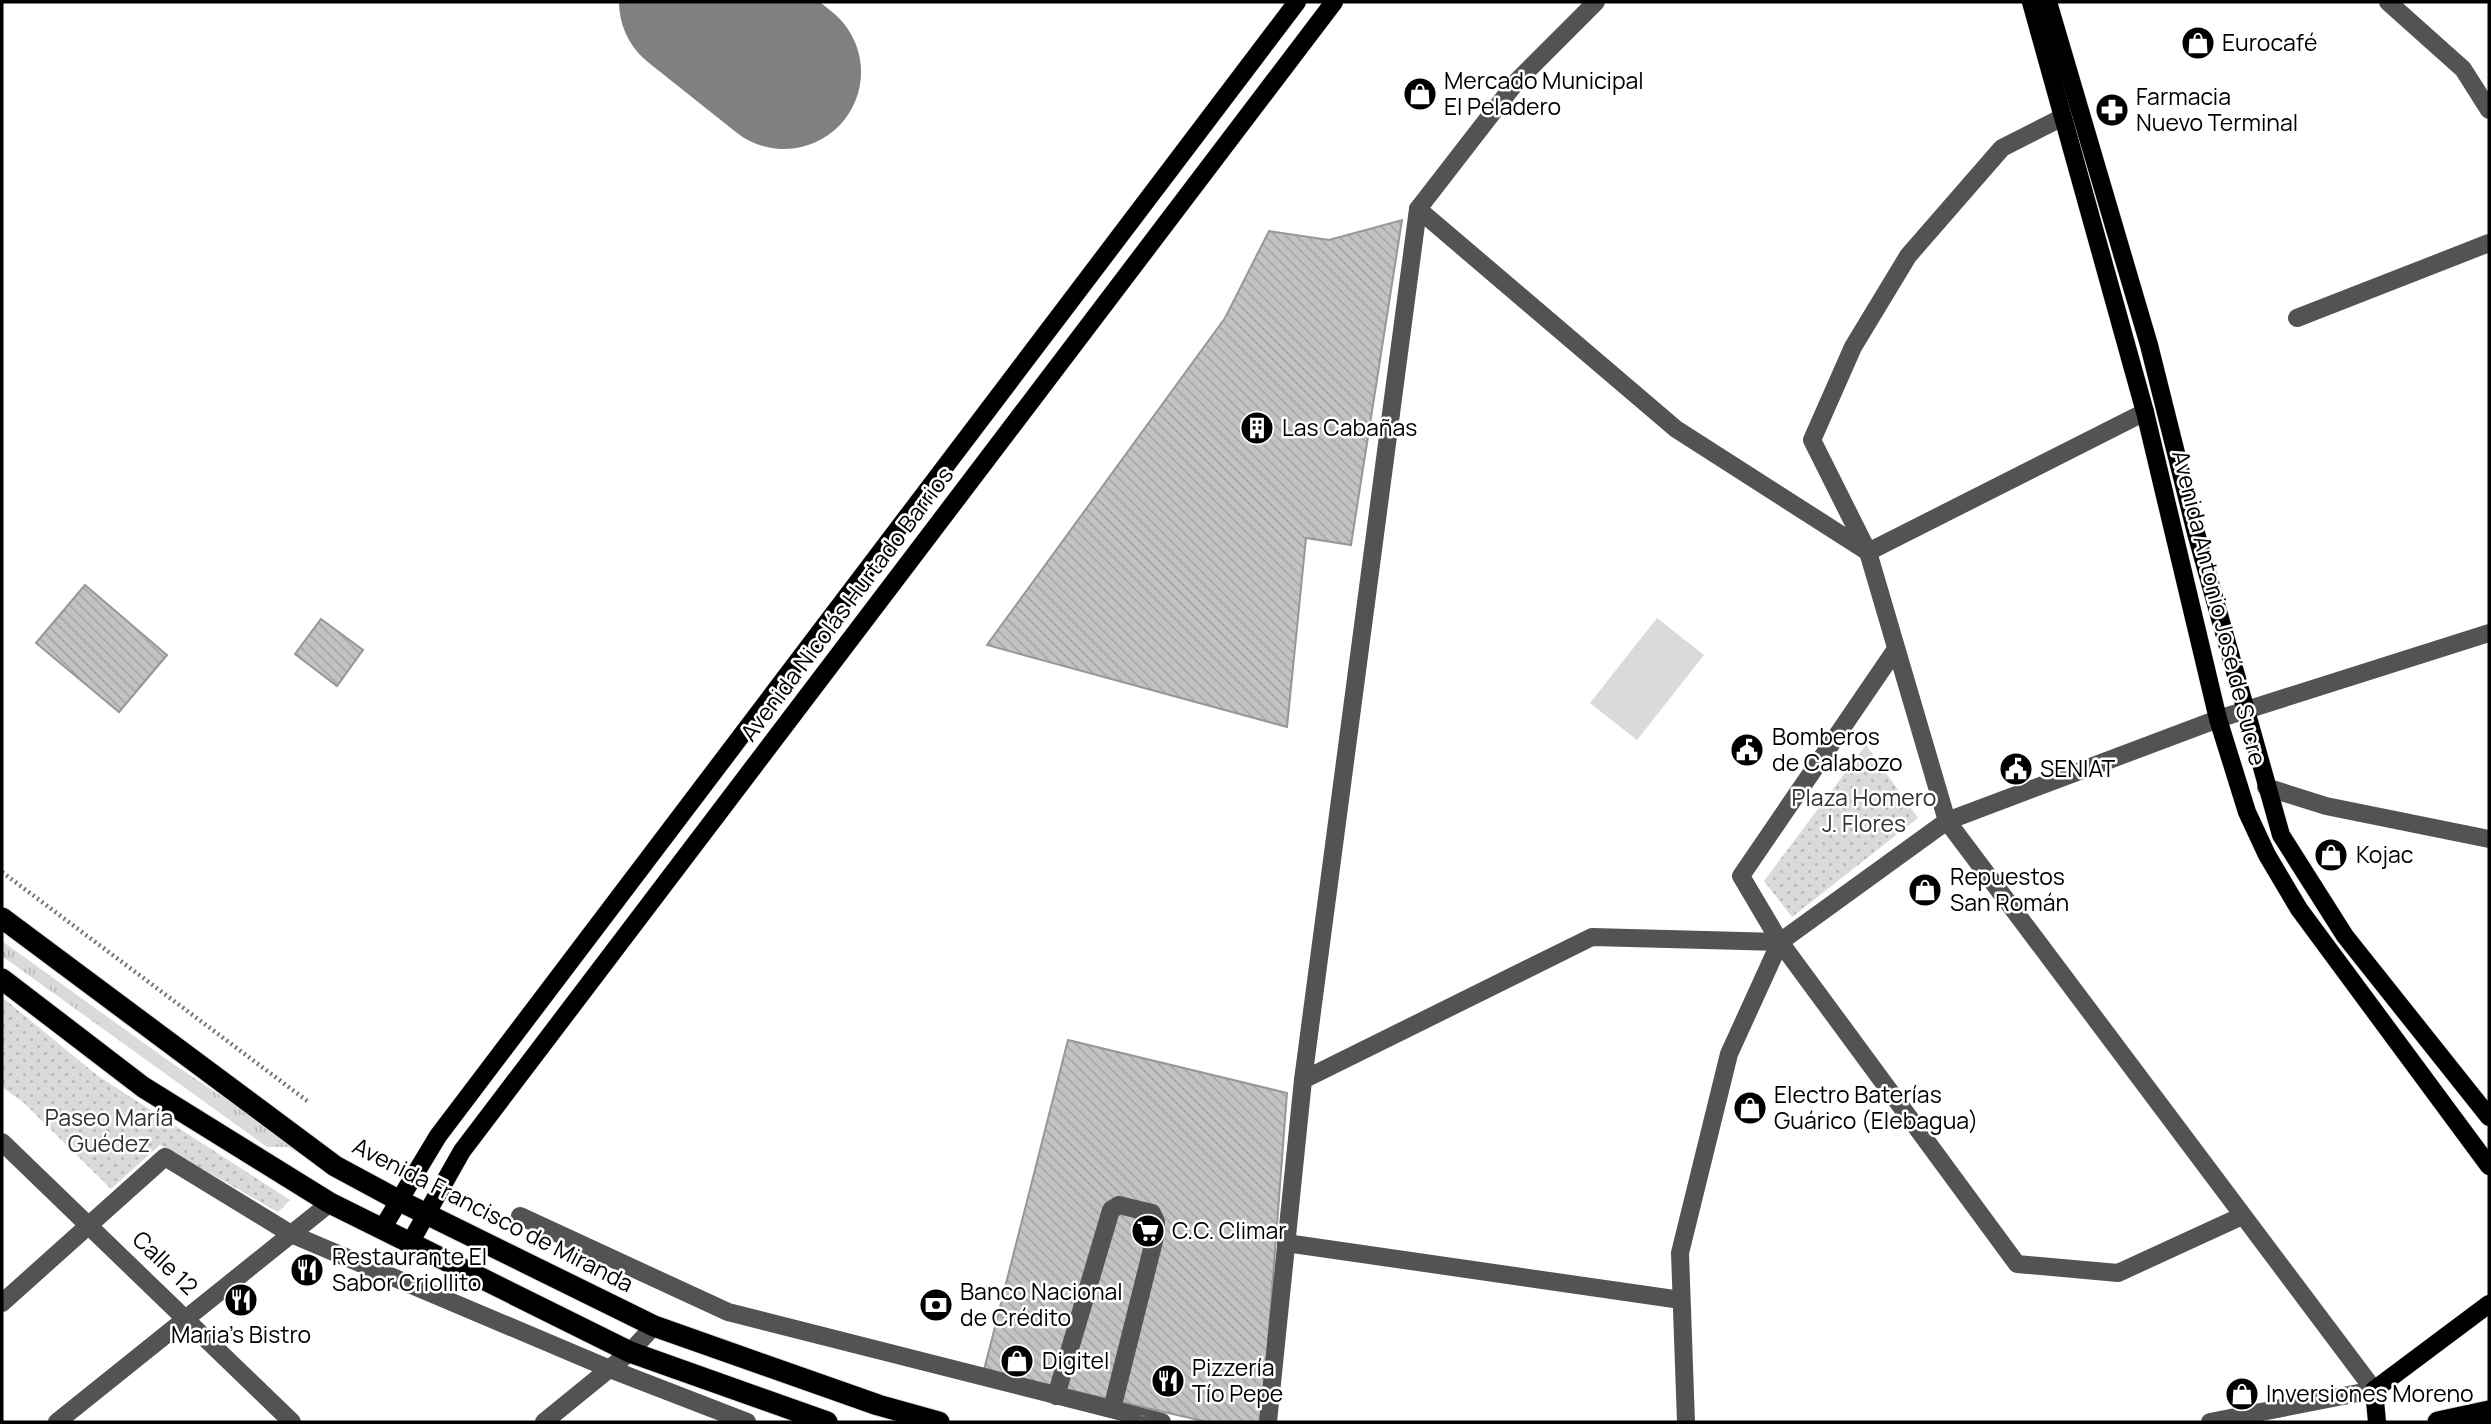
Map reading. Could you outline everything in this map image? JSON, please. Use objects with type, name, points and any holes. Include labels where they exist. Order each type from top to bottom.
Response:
[{"type":"highway","name":"Avenida Francisco de Miranda","points":[[2,918],[335,1166],[398,1200],[654,1326],[878,1405],[939,1422]]},
{"type":"highway","points":[[2,979],[143,1087],[330,1203],[630,1352],[827,1422]]},
{"type":"highway","points":[[2438,1422],[2489,1411]]},
{"type":"main road","name":"Avenida Nicolás Hurtado Barrios","points":[[382,1228],[446,1125],[1297,2]]},
{"type":"main road","name":"Avenida Nicolás Hurtado Barrios","points":[[410,1243],[462,1151],[1334,2]]},
{"type":"main road","name":"Avenida Antonio José de Sucre","points":[[2031,2],[2061,118],[2145,412],[2218,719],[2246,812],[2292,898],[2489,1166]]},
{"type":"main road","name":"Avenida Antonio José de Sucre","points":[[2048,2],[2149,345],[2196,533],[2281,835],[2325,907],[2489,1117]]},
{"type":"main road","points":[[2377,1422],[2374,1390],[2489,1304]]},
{"type":"street","points":[[1268,1422],[1303,1080],[1418,209],[1517,81],[1596,2]]},
{"type":"street","points":[[2388,2],[2463,69],[2489,110]]},
{"type":"street","points":[[2061,118],[2002,148],[1909,256],[1853,347],[1812,440],[1868,552],[1947,821],[2374,1390],[2210,1422]]},
{"type":"street","points":[[1418,209],[1676,429],[1868,552]]},
{"type":"street","points":[[2297,318],[2489,243]]},
{"type":"street","points":[[1868,552],[2145,412]]},
{"type":"street","points":[[1686,1422],[1680,1253],[1729,1054],[1780,942],[1947,821],[2218,719],[2489,633]]},
{"type":"street","points":[[1896,649],[1741,876],[1780,942],[2017,1264],[2118,1273],[2242,1216]]},
{"type":"street","points":[[2266,787],[2326,806],[2489,839]]},
{"type":"street","points":[[1303,1080],[1592,937],[1780,942]]},
{"type":"street","name":"Calle 12","points":[[2,1142],[292,1422]]},
{"type":"street","points":[[2,1303],[165,1157],[291,1234],[610,1369],[747,1422]]},
{"type":"street","points":[[57,1422],[330,1203]]},
{"type":"street","points":[[1056,1396],[1111,1210],[1119,1205],[1152,1213],[1156,1222],[1155,1237],[1112,1409]]},
{"type":"street","name":"Avenida Francisco de Miranda","points":[[520,1216],[728,1312],[1162,1422]]},
{"type":"street","points":[[1286,1243],[1681,1300]]},
{"type":"street","points":[[544,1422],[630,1352],[654,1326]]},
{"type":"path","points":[[2,872],[310,1103]]},
{"type":"path","points":[[1141,1422],[1143,1415]]},
{"type":"green space","points":[[1657,618],[1704,655],[1637,740],[1590,703]]},
{"type":"green space","name":"Plaza Homero J. Flores","points":[[1866,745],[1918,818],[1792,917],[1764,881]]},
{"type":"green space","points":[[2,941],[166,1059],[373,1198],[288,1147],[267,1147],[2,956]]},
{"type":"green space","name":"Paseo María Guédez","points":[[2,997],[98,1076],[290,1200],[278,1212],[160,1145],[111,1189],[24,1103],[2,1087]]},
{"type":"building","name":"Las Cabañas","points":[[1402,220],[1351,545],[1306,538],[1287,727],[987,645],[1225,318],[1269,231],[1329,240]]},
{"type":"building","points":[[85,585],[167,655],[119,712],[36,643]]},
{"type":"building","points":[[321,619],[363,650],[337,686],[295,654]]},
{"type":"building","name":"C.C. Climar","points":[[1068,1040],[1287,1093],[1262,1422],[1207,1422],[984,1370]]},
{"type":"runway","points":[[696,2],[784,72]]},
{"type":"place","name":"Eurocafé","points":[[2198,43]]},
{"type":"place","name":"Mercado Municipal El Peladero","points":[[1420,94]]},
{"type":"place","name":"Farmacia Nuevo Terminal","points":[[2112,110]]},
{"type":"place","name":"Las Cabañas","points":[[1257,428]]},
{"type":"place","name":"Bomberos de Calabozo","points":[[1747,750]]},
{"type":"place","name":"SENIAT","points":[[2016,769]]},
{"type":"place","name":"Kojac","points":[[2331,855]]},
{"type":"place","name":"Repuestos San Román","points":[[1925,890]]},
{"type":"place","name":"Electro Baterías Guárico (Elebagua)","points":[[1750,1108]]},
{"type":"place","name":"C.C. Climar","points":[[1148,1231]]},
{"type":"place","name":"Restaurante El Sabor Criollito","points":[[307,1270]]},
{"type":"place","name":"Maria's Bistro","points":[[241,1300]]},
{"type":"place","name":"Banco Nacional de Crédito","points":[[936,1305]]},
{"type":"place","name":"Digitel","points":[[1017,1361]]},
{"type":"place","name":"Pizzería Tío Pepe","points":[[1168,1381]]},
{"type":"place","name":"Inversiones Moreno","points":[[2242,1394]]}]
